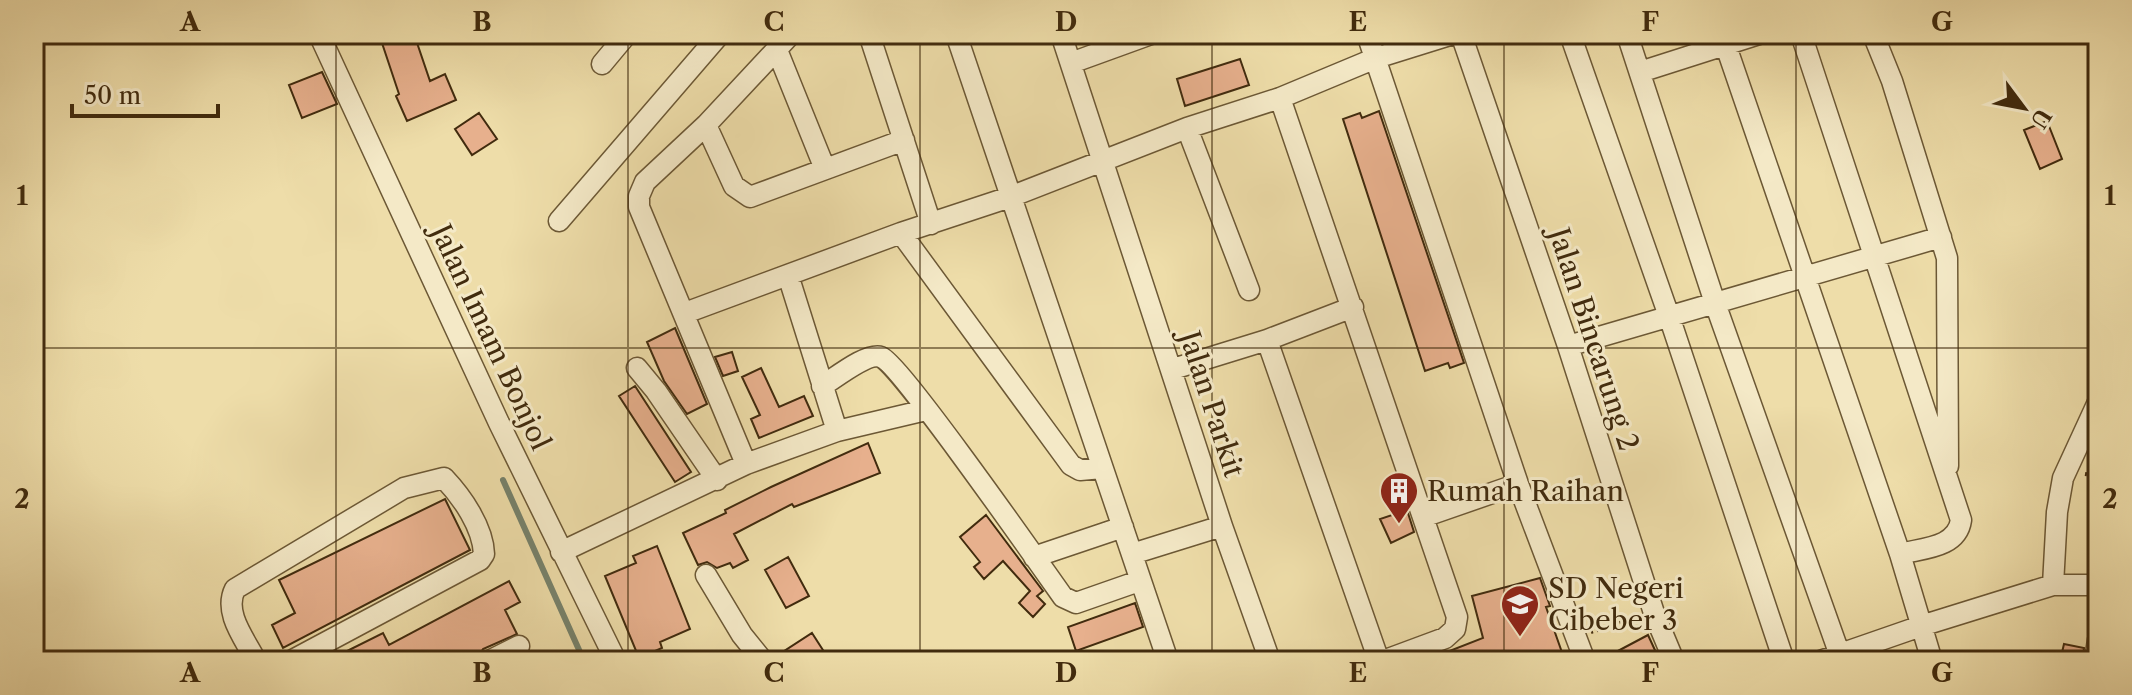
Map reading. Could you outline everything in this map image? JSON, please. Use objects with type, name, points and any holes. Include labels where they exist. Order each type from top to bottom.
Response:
[{"type":"street","name":"Jalan Imam Bonjol","points":[[319,34],[561,552],[616,661]]},
{"type":"street","points":[[602,64],[627,34]]},
{"type":"street","points":[[559,221],[720,34]]},
{"type":"street","points":[[869,34],[931,224]]},
{"type":"street","points":[[956,34],[1168,661]]},
{"type":"street","name":"Jalan Parkit","points":[[1061,34],[1222,526],[1270,661]]},
{"type":"street","points":[[1071,63],[1151,34]]},
{"type":"street","points":[[1367,34],[1518,484],[1585,661]]},
{"type":"street","points":[[685,313],[901,233],[1010,197],[1187,128],[1280,98],[1376,58],[1453,34]]},
{"type":"street","name":"Jalan Bincarung 2","points":[[1461,34],[1568,346],[1654,613],[1674,661]]},
{"type":"street","points":[[1570,34],[1669,316],[1784,661]]},
{"type":"street","points":[[1627,34],[1715,303],[1841,657]]},
{"type":"street","points":[[1640,72],[1759,34]]},
{"type":"street","points":[[1801,34],[1961,520],[1959,532],[1951,541],[1900,554]]},
{"type":"street","points":[[1873,34],[1892,81],[1941,237],[1948,271],[1948,484]]},
{"type":"street","points":[[746,464],[639,207],[639,196],[645,182],[706,125],[784,42],[825,169]]},
{"type":"street","points":[[1726,46],[1900,554],[1932,661]]},
{"type":"street","points":[[1267,340],[1381,661],[1445,638],[1455,629],[1457,617],[1280,98]]},
{"type":"street","points":[[706,125],[734,186],[744,196],[750,197],[904,140]]},
{"type":"street","points":[[1187,128],[1249,290]]},
{"type":"street","points":[[901,233],[1071,465],[1080,470],[1102,468]]},
{"type":"street","points":[[1568,346],[1941,237]]},
{"type":"street","points":[[788,275],[837,431]]},
{"type":"street","points":[[1173,369],[1267,340],[1353,307]]},
{"type":"street","points":[[822,386],[870,357],[881,357],[891,364],[926,410],[1063,597],[1076,603],[1139,581]]},
{"type":"street","points":[[637,368],[717,480]]},
{"type":"street","points":[[2053,585],[2057,512],[2063,478],[2098,402]]},
{"type":"street","points":[[561,552],[746,464],[837,431],[926,410]]},
{"type":"street","points":[[256,661],[230,610],[229,599],[235,589],[404,488],[444,478],[479,531],[484,554],[480,560],[291,661]]},
{"type":"street","points":[[1423,517],[1518,484]]},
{"type":"street","points":[[1132,554],[1222,526]]},
{"type":"street","points":[[1034,557],[1123,527]]},
{"type":"street","points":[[706,575],[742,635],[763,661]]},
{"type":"street","points":[[1820,661],[1841,657],[1921,626],[2053,585],[2098,585]]},
{"type":"street","points":[[2095,661],[2098,640]]},
{"type":"street","points":[[489,661],[519,646]]},
{"type":"path","points":[[2093,34],[2098,47]]},
{"type":"path","points":[[1576,636],[1654,613]]},
{"type":"building","points":[[379,34],[414,34],[430,81],[445,74],[456,100],[407,121],[396,96],[399,94]]},
{"type":"building","points":[[1240,59],[1249,85],[1185,106],[1177,79]]},
{"type":"building","points":[[322,72],[337,104],[302,118],[289,85]]},
{"type":"building","points":[[1379,111],[1464,363],[1450,368],[1448,363],[1425,371],[1343,119],[1360,113],[1362,118]]},
{"type":"building","points":[[479,113],[497,139],[472,155],[455,129]]},
{"type":"building","points":[[2047,121],[2062,159],[2040,169],[2024,130]]},
{"type":"building","points":[[675,328],[707,404],[687,414],[664,381],[647,342]]},
{"type":"building","points":[[732,352],[738,371],[723,376],[715,357]]},
{"type":"building","points":[[761,368],[779,407],[804,396],[813,416],[759,438],[751,419],[760,415],[742,377]]},
{"type":"building","points":[[635,386],[691,472],[675,482],[619,396]]},
{"type":"building","points":[[868,443],[880,473],[794,507],[792,504],[734,534],[748,560],[733,568],[730,563],[717,568],[707,562],[698,565],[683,533],[771,487]]},
{"type":"building","points":[[445,499],[470,550],[283,648],[272,625],[295,613],[279,580]]},
{"type":"building","name":"Rumah Raihan","points":[[1407,510],[1414,532],[1391,543],[1380,519]]},
{"type":"building","points":[[986,515],[1043,591],[1037,596],[1045,604],[1033,617],[1019,603],[1030,591],[1003,561],[984,579],[974,567],[980,562],[960,537]]},
{"type":"building","points":[[657,546],[690,629],[660,642],[662,648],[639,658],[605,576],[636,563],[633,556]]},
{"type":"building","points":[[788,557],[809,596],[786,608],[765,570]]},
{"type":"building","points":[[1540,578],[1550,606],[1546,607],[1565,661],[1424,661],[1483,638],[1472,596]]},
{"type":"building","points":[[509,581],[520,602],[505,610],[517,634],[483,649],[476,661],[327,661],[383,633],[389,645]]},
{"type":"building","points":[[1135,603],[1143,627],[1076,651],[1068,627]]},
{"type":"building","points":[[812,633],[830,661],[776,661],[775,657]]},
{"type":"building","points":[[1648,635],[1660,661],[1599,661]]},
{"type":"building","points":[[2064,644],[2084,648],[2082,661],[2060,661]]},
{"type":"waterway","points":[[503,480],[584,661]]},
{"type":"place","name":"Rumah Raihan","points":[[1399,525]]},
{"type":"place","name":"SD Negeri Cibeber 3","points":[[1520,638]]}]
